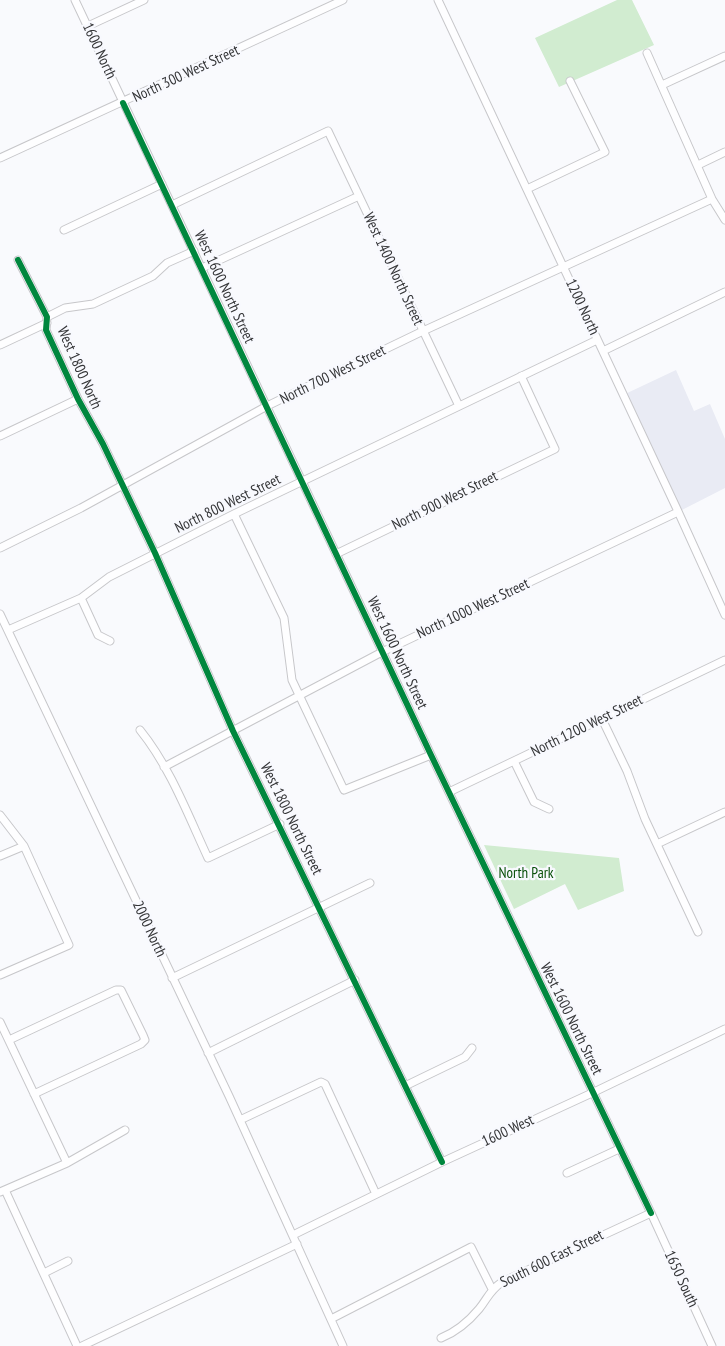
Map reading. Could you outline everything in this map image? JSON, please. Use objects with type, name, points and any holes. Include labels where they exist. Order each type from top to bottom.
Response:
[{"type":"street","name":"1600 North","points":[[76,0],[124,103]]},
{"type":"street","points":[[88,26],[144,0]]},
{"type":"street","name":"North 300 West Street","points":[[0,158],[124,103],[343,0]]},
{"type":"street","name":"1200 North","points":[[438,0],[725,615]]},
{"type":"street","points":[[647,53],[712,199],[725,220]]},
{"type":"street","points":[[662,85],[725,56]]},
{"type":"street","points":[[527,189],[605,152],[570,81]]},
{"type":"street","name":"West 1600 North Street","points":[[124,103],[448,792],[651,1212]]},
{"type":"street","name":"West 1400 North Street","points":[[172,205],[328,131],[459,406]]},
{"type":"street","points":[[698,165],[725,152]]},
{"type":"street","points":[[64,230],[162,184]]},
{"type":"street","points":[[202,268],[358,196]]},
{"type":"street","name":"North 700 West Street","points":[[0,548],[81,508],[267,406],[422,331],[712,199]]},
{"type":"street","points":[[0,345],[47,320],[65,308],[93,304],[153,276],[167,263],[194,251]]},
{"type":"street","name":"West 1800 North","points":[[18,260],[47,320],[46,330],[78,399],[123,485]]},
{"type":"street","points":[[602,351],[725,292]]},
{"type":"street","name":"North 800 West Street","points":[[8,630],[81,598],[109,577],[234,514],[597,340]]},
{"type":"street","name":"North 900 West Street","points":[[336,554],[555,449],[521,376]]},
{"type":"street","points":[[0,436],[78,399]]},
{"type":"street","name":"West 1800 North Street","points":[[123,485],[233,730],[442,1162]]},
{"type":"street","name":"North 1000 West Street","points":[[164,767],[382,652],[678,512]]},
{"type":"street","points":[[234,514],[284,618],[292,680],[344,790],[431,755]]},
{"type":"street","points":[[81,598],[98,635],[110,641]]},
{"type":"street","name":"2000 North","points":[[0,614],[240,1120],[343,1346]]},
{"type":"street","name":"North 1200 West Street","points":[[448,792],[725,660]]},
{"type":"street","points":[[602,719],[627,771],[645,819],[698,932]]},
{"type":"street","points":[[140,730],[149,741],[164,767],[208,858],[280,824]]},
{"type":"street","points":[[514,761],[534,802],[549,809]]},
{"type":"street","points":[[657,844],[725,812]]},
{"type":"street","points":[[0,816],[24,846],[68,945],[0,975]]},
{"type":"street","points":[[0,856],[24,846]]},
{"type":"street","points":[[172,978],[370,883]]},
{"type":"street","points":[[208,1053],[355,980]]},
{"type":"street","points":[[8,1040],[116,990],[121,990],[145,1040],[142,1044],[34,1094]]},
{"type":"street","points":[[0,1022],[67,1163]]},
{"type":"street","name":"1600 West","points":[[293,1235],[442,1162],[725,1029]]},
{"type":"street","points":[[405,1086],[465,1057],[472,1048]]},
{"type":"street","points":[[240,1120],[321,1082],[325,1084],[376,1194]]},
{"type":"street","points":[[77,1346],[44,1273],[2,1191],[67,1163],[125,1130]]},
{"type":"street","points":[[567,1173],[619,1149]]},
{"type":"street","name":"South 600 East Street","points":[[442,1338],[454,1332],[479,1309],[492,1289],[502,1282],[651,1212]]},
{"type":"street","name":"1650 South","points":[[651,1212],[712,1346]]},
{"type":"street","points":[[82,1346],[297,1244]]},
{"type":"street","points":[[331,1319],[471,1247],[492,1289]]},
{"type":"street","points":[[44,1273],[68,1261]]},
{"type":"shaded area","points":[[676,370],[694,411],[710,404],[725,439],[725,488],[678,512],[623,395]]},
{"type":"green space","points":[[617,0],[632,0],[654,45],[559,87],[535,38]]},
{"type":"green space","name":"North Park","points":[[484,845],[619,858],[624,891],[578,910],[565,884],[514,909]]},
{"type":"cycle path","points":[[123,103],[431,755],[651,1213]]},
{"type":"cycle path","points":[[18,260],[47,317],[46,330],[78,399],[103,444],[155,553],[233,731],[442,1162]]}]
